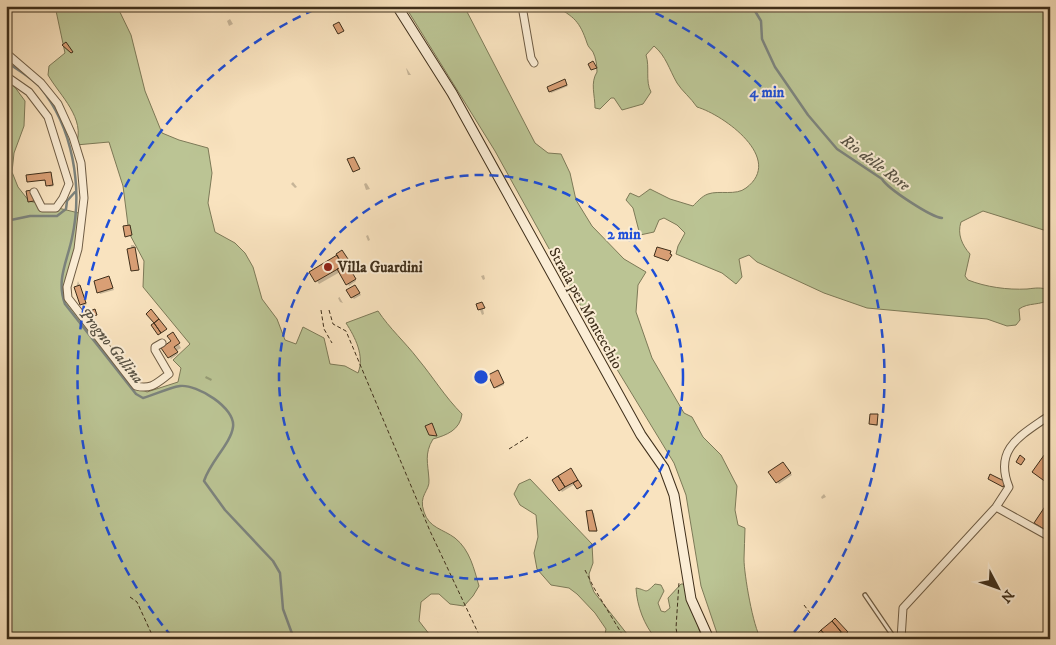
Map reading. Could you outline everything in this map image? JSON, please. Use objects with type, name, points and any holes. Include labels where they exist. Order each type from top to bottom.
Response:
[{"type":"street","name":"Strada per Montecchio","points":[[397,6],[452,93],[641,435],[664,468],[674,495],[691,598],[709,639]]},
{"type":"street","points":[[522,6],[531,58],[534,63]]},
{"type":"street","points":[[6,53],[41,83],[58,104],[73,137],[81,163],[84,198],[78,249],[67,287],[68,298],[136,386],[145,389],[153,387],[168,374],[155,347],[162,343]]},
{"type":"street","points":[[6,76],[29,92],[48,117],[69,184],[56,208],[42,208],[34,192]]},
{"type":"street","points":[[901,639],[904,608],[996,507],[1009,487],[1002,467],[1005,455],[1023,434],[1050,415]]},
{"type":"street","points":[[996,507],[1040,534],[1050,537]]},
{"type":"lane","points":[[865,595],[896,639]]},
{"type":"path","points":[[321,310],[324,329],[332,343]]},
{"type":"path","points":[[329,310],[333,324],[346,331],[430,531],[481,639]]},
{"type":"path","points":[[509,449],[528,437]]},
{"type":"path","points":[[678,639],[678,598],[680,575],[684,562]]},
{"type":"path","points":[[585,570],[625,639]]},
{"type":"path","points":[[130,596],[136,602],[154,639]]},
{"type":"path","points":[[804,605],[810,613]]},
{"type":"green space","points":[[55,6],[117,6],[131,35],[145,91],[162,133],[208,148],[212,173],[208,203],[215,232],[235,243],[245,253],[253,267],[262,299],[277,319],[285,340],[296,344],[303,327],[324,338],[330,364],[345,366],[358,373],[360,353],[356,340],[346,323],[378,311],[462,414],[456,428],[448,434],[433,439],[430,444],[427,459],[429,484],[422,501],[424,512],[429,522],[455,538],[464,548],[471,560],[479,586],[464,606],[450,604],[439,594],[431,594],[421,602],[419,621],[433,639],[6,639],[6,75],[25,101],[24,126],[14,153],[12,172],[18,187],[29,201],[83,214],[70,269],[69,296],[139,388],[147,392],[178,382],[181,368],[173,360],[190,344],[143,287],[144,261],[129,233],[123,186],[109,142],[76,145],[78,126],[75,117],[48,75],[49,66],[65,53]]},
{"type":"green space","points":[[405,6],[464,6],[535,143],[548,153],[561,154],[570,173],[576,200],[592,226],[624,259],[646,272],[638,285],[636,312],[652,358],[684,413],[692,417],[703,437],[721,455],[737,486],[735,510],[738,525],[745,528],[744,559],[746,576],[752,612],[761,639],[719,639],[701,586],[686,495],[674,463],[604,348],[495,151]]},
{"type":"green space","points":[[554,6],[1048,6],[1050,232],[983,211],[961,222],[960,235],[970,254],[965,276],[968,280],[1004,288],[1047,289],[1050,290],[1050,299],[1019,309],[1020,320],[1016,325],[1007,326],[987,319],[867,308],[824,293],[757,262],[749,255],[739,259],[742,277],[736,284],[722,273],[676,254],[685,233],[677,225],[664,218],[659,220],[654,232],[640,235],[633,208],[626,200],[630,193],[639,197],[650,189],[670,199],[693,206],[708,194],[737,192],[746,188],[756,177],[759,164],[755,152],[735,128],[722,119],[697,107],[679,86],[664,58],[654,46],[646,55],[648,83],[651,92],[643,104],[622,110],[614,98],[611,98],[600,109],[595,108],[593,85],[597,72],[594,54],[575,20]]},
{"type":"green space","points":[[530,479],[592,544],[593,563],[589,574],[594,592],[631,639],[604,639],[606,629],[595,613],[577,594],[569,588],[551,585],[537,569],[534,553],[538,537],[536,515],[520,505],[514,494],[519,484]]},
{"type":"green space","points":[[655,584],[661,585],[664,591],[658,603],[661,611],[665,612],[670,608],[668,598],[681,584],[685,584],[702,639],[656,639],[642,615],[636,588],[647,591]]},
{"type":"building","points":[[339,22],[344,31],[338,34],[333,25]]},
{"type":"building","points":[[66,42],[73,52],[71,53],[62,45]]},
{"type":"building","points":[[593,61],[597,68],[591,70],[588,64]]},
{"type":"building","points":[[565,79],[567,85],[549,92],[547,87]]},
{"type":"building","points":[[354,157],[360,169],[353,172],[347,159]]},
{"type":"building","points":[[51,172],[53,185],[46,186],[45,180],[27,182],[26,175]]},
{"type":"building","points":[[32,190],[34,201],[28,202],[26,191]]},
{"type":"building","points":[[130,225],[132,235],[125,237],[123,226]]},
{"type":"building","points":[[135,247],[139,270],[131,271],[127,249]]},
{"type":"building","points":[[657,247],[671,251],[670,254],[672,255],[668,261],[654,256]]},
{"type":"building","points":[[342,250],[350,262],[343,266],[336,254]]},
{"type":"building","name":"Villa Guardini","points":[[337,255],[343,266],[315,282],[309,272]]},
{"type":"building","points":[[347,264],[356,279],[346,285],[337,269]]},
{"type":"building","points":[[109,276],[113,288],[97,293],[94,281]]},
{"type":"building","points":[[80,285],[86,303],[80,305],[74,287]]},
{"type":"building","points":[[355,285],[360,293],[351,298],[346,290]]},
{"type":"building","points":[[482,302],[485,308],[478,310],[476,304]]},
{"type":"building","points":[[95,309],[97,315],[88,318],[85,313]]},
{"type":"building","points":[[151,309],[159,319],[154,323],[146,314]]},
{"type":"building","points":[[159,319],[167,329],[161,333],[154,323]]},
{"type":"building","points":[[154,323],[161,333],[158,335],[151,325]]},
{"type":"building","points":[[173,332],[180,343],[174,347],[178,352],[168,358],[161,348],[171,341],[167,336]]},
{"type":"building","points":[[498,370],[504,383],[494,388],[488,375]]},
{"type":"building","points":[[870,414],[878,414],[877,425],[869,424]]},
{"type":"building","points":[[432,423],[437,436],[429,435],[425,426]]},
{"type":"building","points":[[1047,451],[1050,453],[1050,485],[1032,472]]},
{"type":"building","points":[[1020,455],[1025,459],[1021,465],[1016,462]]},
{"type":"building","points":[[783,462],[791,473],[776,483],[768,472]]},
{"type":"building","points":[[571,468],[578,480],[565,487],[558,476]]},
{"type":"building","points":[[990,474],[1006,482],[1003,487],[988,479]]},
{"type":"building","points":[[558,476],[565,487],[559,491],[552,480]]},
{"type":"building","points":[[578,480],[582,486],[577,489],[573,483]]},
{"type":"building","points":[[1050,499],[1050,520],[1044,529],[1034,523]]},
{"type":"building","points":[[592,510],[597,531],[589,531],[586,511]]},
{"type":"building","points":[[835,618],[848,632],[844,635],[832,621]]},
{"type":"building","points":[[832,621],[841,632],[833,639],[828,639],[821,630]]},
{"type":"building","points":[[821,630],[828,639],[811,639],[816,635]]},
{"type":"waterway","name":"Rio delle Rore","points":[[752,6],[761,21],[762,39],[775,67],[808,115],[837,149],[882,179],[910,202],[942,218]]},
{"type":"waterway","name":"Progno Gallina","points":[[6,62],[24,73],[40,87],[51,103],[68,139],[75,179],[76,199],[72,238],[62,279],[65,304],[136,394],[143,398],[175,387],[187,386],[205,393],[222,405],[228,412],[232,420],[233,427],[231,433],[204,481],[225,510],[273,561],[280,573],[283,609],[294,639]]},
{"type":"waterway","points":[[6,221],[30,216],[57,216],[66,209],[67,201],[75,192]]},
{"type":"place","name":"Villa Guardini","points":[[328,267]]}]
